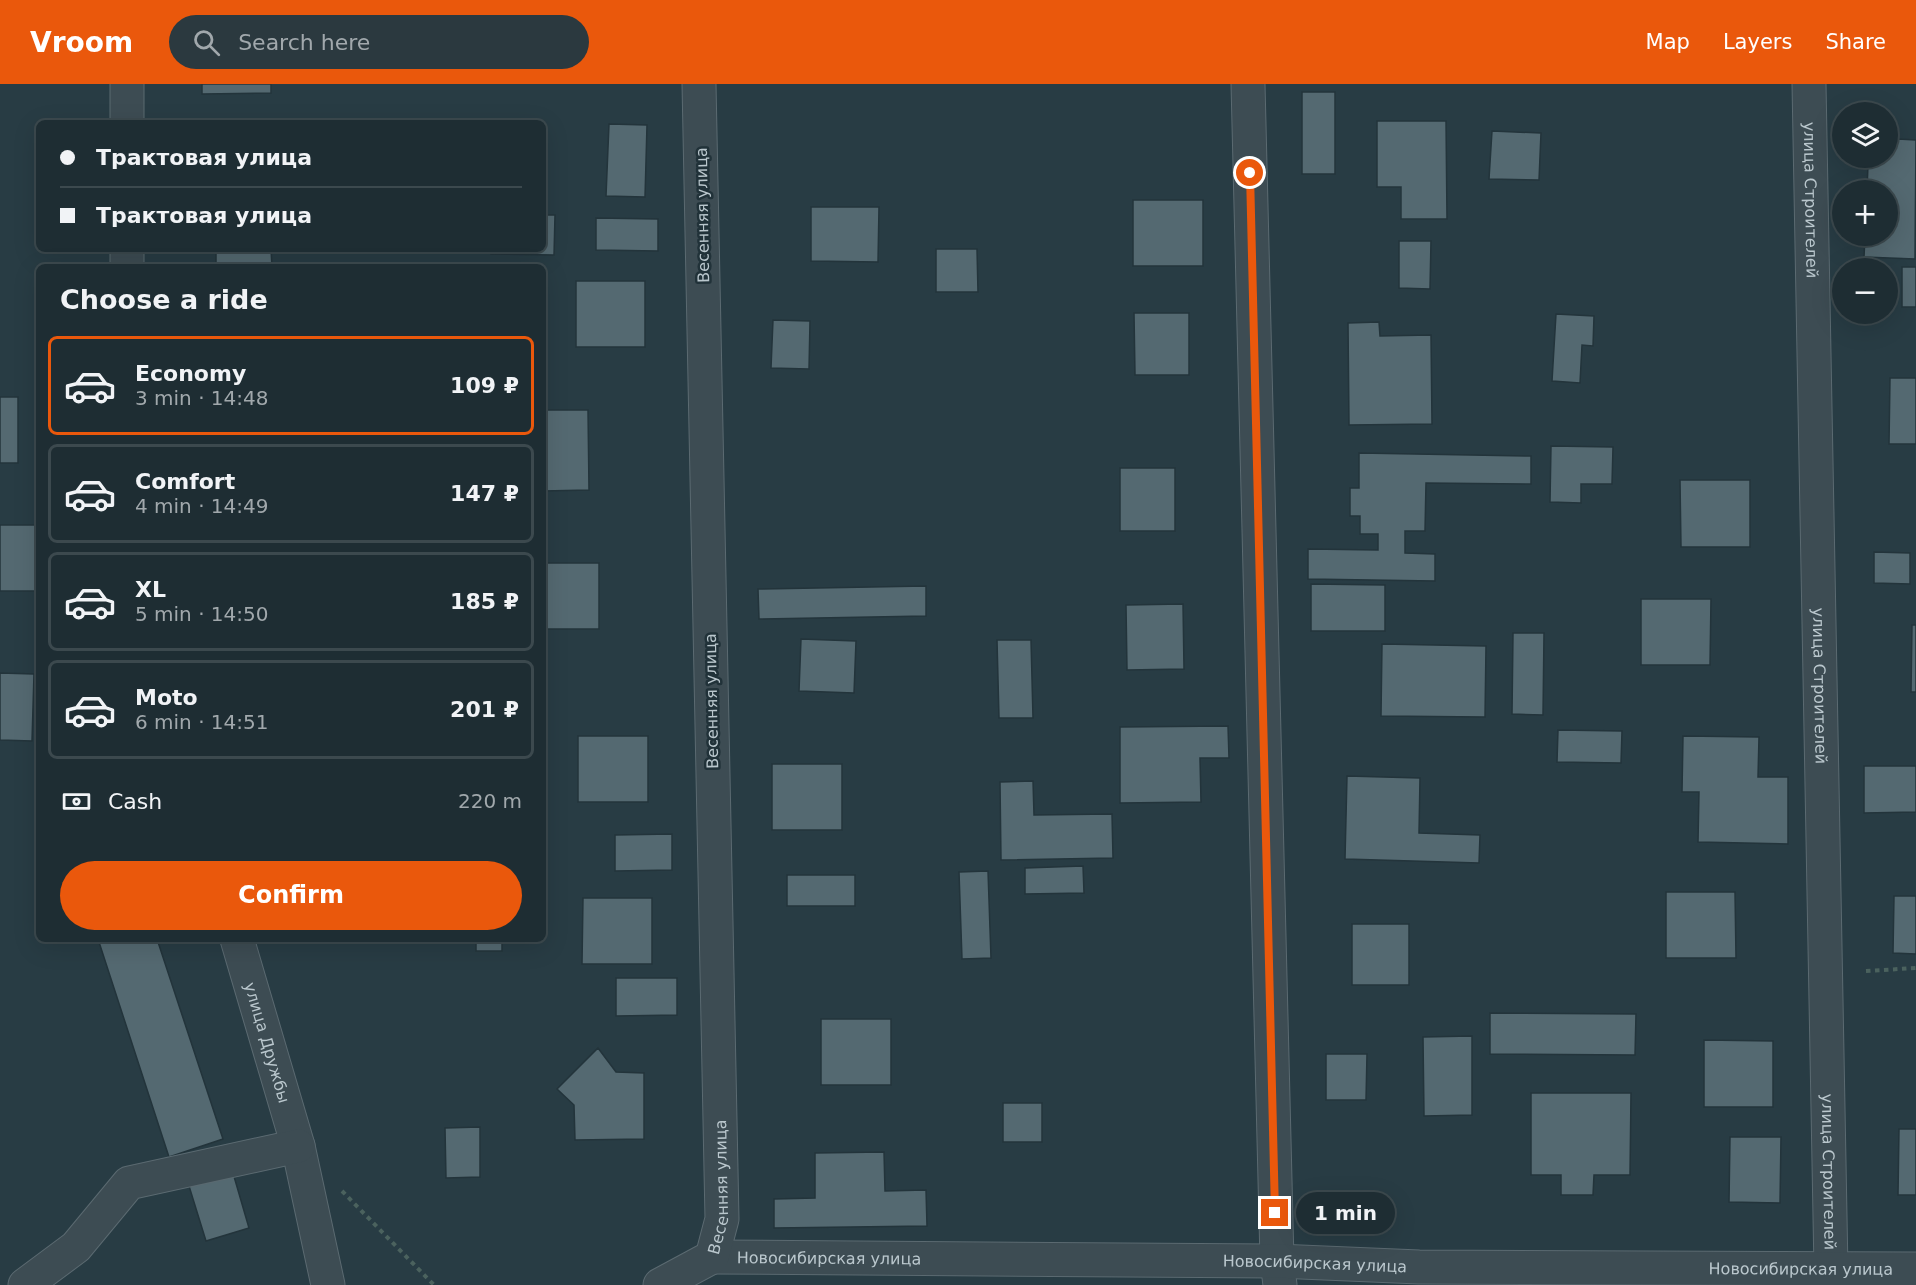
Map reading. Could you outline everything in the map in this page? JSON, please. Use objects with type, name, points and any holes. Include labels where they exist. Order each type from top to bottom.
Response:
[{"type":"street","points":[[127,84],[127,120]]},
{"type":"street","name":"Весенняя улица","points":[[660,1285],[712,1257],[722,1220],[699,84]]},
{"type":"street","points":[[1248,84],[1278,1273]]},
{"type":"street","name":"улица Строителей","points":[[1809,84],[1833,1277]]},
{"type":"street","name":"улица Дружбы","points":[[238,942],[298,1146],[328,1285]]},
{"type":"street","points":[[25,1285],[76,1247],[129,1184],[298,1146]]},
{"type":"street","name":"Новосибирская улица","points":[[712,1257],[1278,1273],[1419,1267],[1833,1277],[1916,1269]]},
{"type":"path","points":[[1866,972],[1916,969]]},
{"type":"path","points":[[338,1187],[434,1285]]},
{"type":"building","points":[[202,84],[271,84],[271,93],[202,94]]},
{"type":"building","points":[[1302,92],[1335,92],[1335,174],[1302,174]]},
{"type":"building","points":[[1377,121],[1446,121],[1447,219],[1401,219],[1401,187],[1377,187]]},
{"type":"building","points":[[609,124],[647,125],[645,197],[606,196]]},
{"type":"building","points":[[1492,131],[1541,133],[1539,180],[1489,179]]},
{"type":"building","points":[[1898,139],[1916,140],[1915,259],[1864,257],[1865,246],[1898,246],[1898,180],[1867,180],[1868,168],[1898,168]]},
{"type":"building","points":[[1133,200],[1203,200],[1203,266],[1133,266]]},
{"type":"building","points":[[811,207],[879,207],[878,262],[811,261]]},
{"type":"building","points":[[546,215],[555,215],[554,255],[491,254],[491,252],[546,252]]},
{"type":"building","points":[[596,218],[658,219],[658,251],[596,250]]},
{"type":"building","points":[[1399,241],[1431,241],[1430,289],[1399,288]]},
{"type":"building","points":[[936,249],[977,249],[978,292],[936,292]]},
{"type":"building","points":[[216,252],[271,252],[272,264],[216,264]]},
{"type":"building","points":[[1902,267],[1916,267],[1916,307],[1902,307]]},
{"type":"building","points":[[576,281],[645,281],[645,347],[576,347]]},
{"type":"building","points":[[1134,313],[1189,313],[1189,375],[1135,375]]},
{"type":"building","points":[[1556,314],[1594,316],[1593,346],[1582,345],[1580,383],[1552,381]]},
{"type":"building","points":[[773,320],[810,321],[809,369],[771,368]]},
{"type":"building","points":[[1379,322],[1380,336],[1431,335],[1432,424],[1349,425],[1348,323]]},
{"type":"building","points":[[1890,378],[1916,378],[1916,444],[1889,444]]},
{"type":"building","points":[[0,397],[18,397],[18,463],[0,463]]},
{"type":"building","points":[[546,410],[588,410],[589,490],[546,491]]},
{"type":"building","points":[[1551,446],[1613,447],[1612,484],[1581,484],[1581,503],[1550,502]]},
{"type":"building","points":[[1359,453],[1531,456],[1531,484],[1426,483],[1425,531],[1405,531],[1405,553],[1435,554],[1435,581],[1308,579],[1308,549],[1378,550],[1378,534],[1360,534],[1360,516],[1350,516],[1350,488],[1359,488]]},
{"type":"building","points":[[1120,468],[1175,468],[1175,531],[1120,531]]},
{"type":"building","points":[[1680,480],[1750,480],[1750,547],[1681,547]]},
{"type":"building","points":[[0,525],[36,525],[36,591],[0,591]]},
{"type":"building","points":[[1874,552],[1910,553],[1910,584],[1874,583]]},
{"type":"building","points":[[546,563],[599,563],[599,629],[546,629]]},
{"type":"building","points":[[1311,584],[1385,585],[1385,631],[1311,631]]},
{"type":"building","points":[[926,586],[926,616],[759,619],[758,589]]},
{"type":"building","points":[[1641,599],[1711,599],[1710,665],[1641,665]]},
{"type":"building","points":[[1183,604],[1184,669],[1127,670],[1126,605]]},
{"type":"building","points":[[1912,625],[1916,625],[1916,692],[1911,692]]},
{"type":"building","points":[[1513,633],[1544,633],[1543,715],[1512,714]]},
{"type":"building","points":[[801,639],[856,641],[854,693],[799,691]]},
{"type":"building","points":[[997,640],[1031,640],[1033,718],[999,718]]},
{"type":"building","points":[[1382,644],[1486,646],[1485,717],[1381,716]]},
{"type":"building","points":[[0,673],[34,674],[32,741],[0,740]]},
{"type":"building","points":[[1228,726],[1229,758],[1200,758],[1201,802],[1120,803],[1120,727]]},
{"type":"building","points":[[1558,730],[1622,731],[1621,763],[1557,762]]},
{"type":"building","points":[[578,736],[648,736],[648,802],[578,802]]},
{"type":"building","points":[[1683,736],[1759,737],[1758,777],[1788,777],[1788,844],[1698,842],[1699,792],[1682,792]]},
{"type":"building","points":[[772,764],[842,764],[842,830],[772,830]]},
{"type":"building","points":[[1864,766],[1916,766],[1916,812],[1864,813]]},
{"type":"building","points":[[1347,776],[1420,778],[1419,833],[1480,835],[1479,863],[1345,859]]},
{"type":"building","points":[[1033,781],[1034,815],[1112,814],[1113,858],[1001,860],[1000,782]]},
{"type":"building","points":[[672,834],[672,870],[615,871],[615,835]]},
{"type":"building","points":[[1083,866],[1084,893],[1025,894],[1025,868]]},
{"type":"building","points":[[988,871],[991,958],[962,959],[959,872]]},
{"type":"building","points":[[787,875],[855,875],[855,906],[787,906]]},
{"type":"building","points":[[1666,892],[1735,892],[1736,958],[1666,958]]},
{"type":"building","points":[[1894,896],[1916,896],[1916,954],[1893,953]]},
{"type":"building","points":[[583,898],[652,898],[652,964],[582,964]]},
{"type":"building","points":[[1352,924],[1409,924],[1409,985],[1352,985]]},
{"type":"building","points":[[99,942],[158,942],[223,1139],[169,1157]]},
{"type":"building","points":[[476,942],[502,942],[502,951],[476,951]]},
{"type":"building","points":[[616,978],[677,978],[677,1015],[616,1016]]},
{"type":"building","points":[[1490,1013],[1636,1014],[1635,1055],[1490,1054]]},
{"type":"building","points":[[821,1019],[891,1019],[891,1085],[821,1085]]},
{"type":"building","points":[[1472,1036],[1472,1115],[1424,1116],[1423,1037]]},
{"type":"building","points":[[1704,1040],[1773,1041],[1773,1107],[1704,1107]]},
{"type":"building","points":[[598,1048],[616,1072],[644,1073],[644,1139],[575,1140],[574,1105],[557,1089]]},
{"type":"building","points":[[1326,1054],[1367,1054],[1366,1100],[1326,1100]]},
{"type":"building","points":[[1531,1093],[1631,1093],[1630,1175],[1594,1175],[1593,1195],[1561,1195],[1561,1175],[1531,1175]]},
{"type":"building","points":[[1003,1103],[1042,1103],[1042,1142],[1003,1142]]},
{"type":"building","points":[[480,1127],[480,1177],[446,1178],[445,1128]]},
{"type":"building","points":[[1899,1129],[1916,1129],[1916,1195],[1898,1195]]},
{"type":"building","points":[[1730,1137],[1781,1137],[1780,1203],[1729,1202]]},
{"type":"building","points":[[884,1152],[885,1191],[926,1190],[927,1226],[774,1228],[774,1199],[815,1198],[815,1153]]},
{"type":"building","points":[[233,1173],[249,1228],[206,1241],[189,1186]]},
{"type":"route","points":[[1250,173],[1275,1213]]}]
